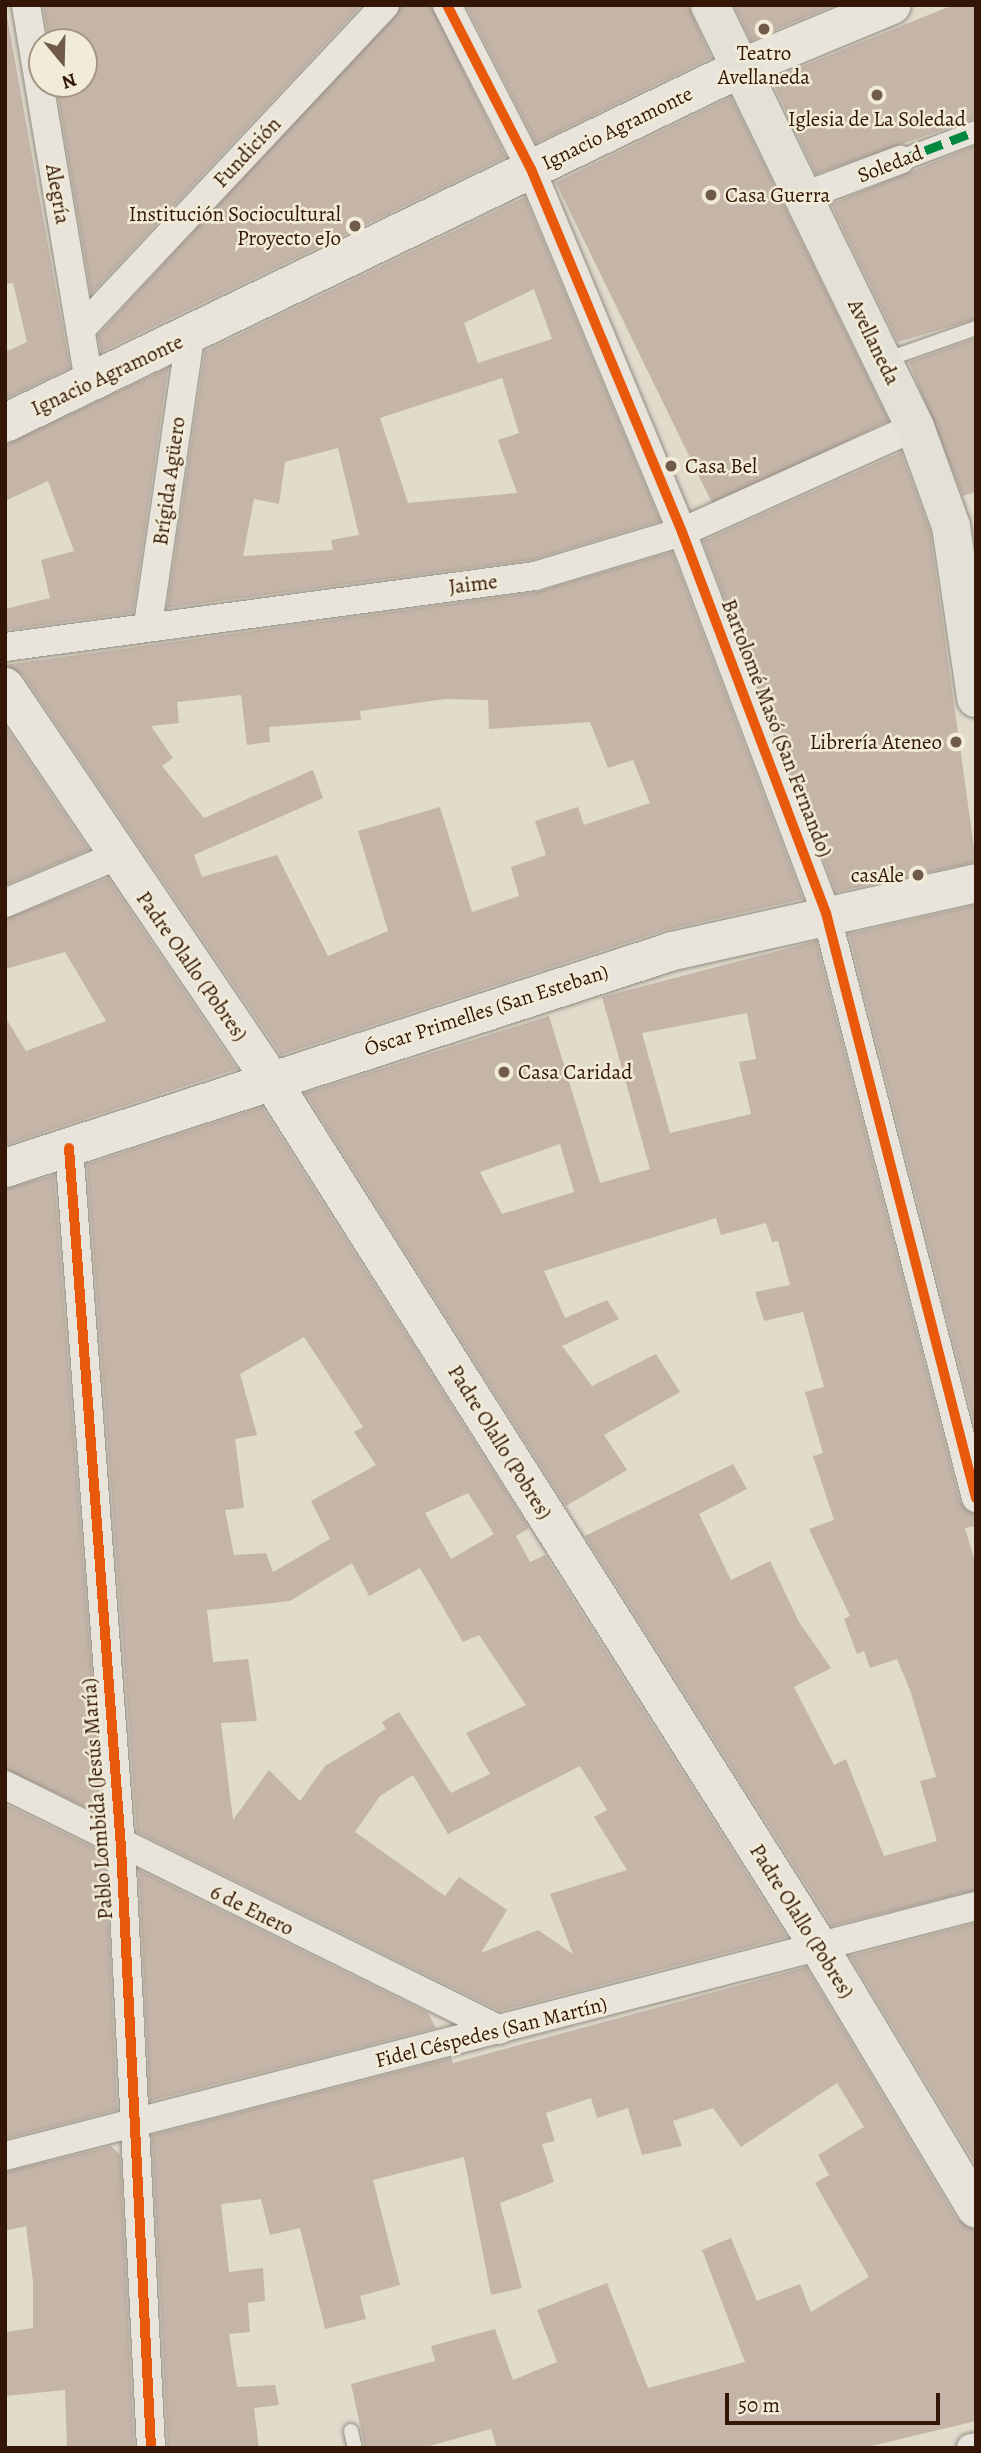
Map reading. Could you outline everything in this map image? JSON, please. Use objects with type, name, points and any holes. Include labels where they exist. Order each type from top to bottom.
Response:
[{"type":"main road","name":"Avellaneda","points":[[710,5],[743,67],[915,427],[951,526],[976,698]]},
{"type":"main road","name":"Ignacio Agramonte","points":[[5,423],[743,67],[892,5]]},
{"type":"main road","name":"Padre Olallo (Pobres)","points":[[5,687],[116,856],[271,1080],[819,1947],[976,2208]]},
{"type":"main road","name":"Óscar Primelles (San Esteban)","points":[[5,1168],[673,951],[826,913],[976,883]]},
{"type":"street","name":"Alegría","points":[[26,5],[89,382]]},
{"type":"street","name":"Fundición","points":[[81,329],[385,5]]},
{"type":"street","name":"Bartolomé Masó (San Fernando)","points":[[447,5],[531,169],[682,532],[826,913],[976,1498]]},
{"type":"street","name":"Soledad","points":[[804,196],[976,131]]},
{"type":"street","name":"Brígida Agüero","points":[[148,625],[190,336]]},
{"type":"street","name":"Jaime","points":[[5,647],[148,625],[535,576],[682,532],[915,427]]},
{"type":"street","points":[[5,903],[116,856]]},
{"type":"street","name":"Pablo Lombida (Jesús María)","points":[[69,1148],[121,1847],[151,2448]]},
{"type":"street","name":"6 de Enero","points":[[5,1785],[121,1847],[500,2030]]},
{"type":"street","name":"Fidel Céspedes (San Martín)","points":[[5,2156],[976,1906]]},
{"type":"lane","points":[[883,361],[976,328]]},
{"type":"lane","points":[[352,2431],[355,2448]]},
{"type":"building","points":[[5,5],[70,368],[5,399],[5,352],[27,342],[13,283],[5,284]]},
{"type":"building","points":[[43,5],[362,5],[91,294],[58,98],[98,98],[98,28],[47,28]]},
{"type":"building","points":[[401,5],[431,5],[506,157],[101,352],[98,335]]},
{"type":"building","points":[[466,5],[688,5],[711,58],[536,143]]},
{"type":"building","name":"Teatro Avellaneda","points":[[734,5],[829,5],[830,7],[751,40]]},
{"type":"building","name":"Iglesia de La Soledad","points":[[953,5],[976,5],[976,118],[816,174],[771,79]]},
{"type":"building","points":[[731,97],[889,421],[714,506],[556,182]]},
{"type":"building","points":[[976,145],[976,319],[898,342],[831,204]]},
{"type":"building","points":[[525,197],[660,521],[531,560],[167,608],[205,351]],"holes":[[[534,289],[552,339],[478,363],[464,323]],[[502,378],[519,433],[498,440],[517,493],[408,503],[380,418]],[[338,448],[359,535],[331,540],[333,550],[243,556],[254,499],[279,504],[285,462]]]},
{"type":"building","points":[[976,338],[976,492],[963,496],[909,362]]},
{"type":"building","points":[[168,368],[133,613],[5,630],[5,609],[50,598],[41,560],[74,551],[48,481],[5,501],[5,445]]},
{"type":"building","points":[[901,452],[930,531],[976,862],[836,892],[703,541]]},
{"type":"building","points":[[672,552],[803,899],[666,930],[281,1055],[23,675],[5,665],[537,592]],"holes":[[[241,695],[247,745],[270,742],[269,727],[361,720],[360,711],[445,699],[488,700],[489,729],[590,722],[608,768],[633,760],[650,803],[584,825],[578,807],[535,821],[546,855],[511,867],[519,896],[472,912],[440,807],[358,831],[388,931],[328,956],[277,855],[202,877],[194,855],[323,798],[313,770],[204,818],[162,766],[173,758],[151,726],[179,723],[177,702]]]},
{"type":"building","points":[[5,726],[89,850],[5,885]]},
{"type":"building","points":[[108,878],[237,1069],[5,1145],[5,1017],[26,1051],[106,1021],[65,952],[5,969],[5,919]]},
{"type":"building","points":[[976,905],[976,1430],[849,934]]},
{"type":"building","points":[[816,941],[960,1502],[976,1514],[976,1526],[965,1528],[976,1565],[976,1890],[832,1926],[585,1536],[733,1464],[747,1489],[699,1514],[731,1580],[770,1561],[799,1622],[831,1668],[794,1687],[834,1765],[846,1759],[884,1856],[937,1841],[920,1781],[936,1777],[910,1690],[897,1659],[870,1668],[864,1651],[857,1654],[844,1619],[850,1616],[809,1529],[834,1520],[813,1456],[823,1453],[805,1392],[824,1387],[803,1312],[764,1321],[755,1292],[790,1285],[778,1241],[772,1242],[766,1223],[721,1235],[716,1218],[544,1271],[565,1318],[607,1300],[619,1319],[562,1346],[592,1386],[656,1354],[680,1392],[604,1435],[627,1470],[566,1506],[305,1093],[549,1016],[600,1183],[650,1169],[602,997]],"holes":[[[747,1013],[756,1059],[739,1062],[751,1114],[670,1133],[642,1033]],[[560,1144],[574,1192],[502,1214],[480,1172]]]},
{"type":"building","points":[[262,1107],[529,1528],[516,1536],[530,1562],[545,1555],[787,1937],[500,2011],[137,1832],[87,1164]],"holes":[[[304,1337],[363,1427],[354,1432],[376,1465],[311,1501],[330,1539],[273,1572],[266,1553],[234,1555],[225,1510],[244,1508],[235,1439],[257,1435],[240,1374]],[[468,1493],[494,1534],[451,1559],[425,1513]],[[352,1563],[369,1596],[420,1568],[463,1642],[479,1635],[526,1705],[466,1733],[490,1774],[451,1793],[399,1712],[382,1722],[386,1729],[325,1766],[300,1801],[269,1770],[233,1820],[221,1723],[257,1721],[248,1659],[213,1662],[207,1610],[290,1601]],[[580,1766],[607,1810],[594,1817],[627,1870],[550,1894],[573,1954],[538,1930],[481,1953],[507,1910],[459,1877],[445,1896],[355,1832],[380,1796],[413,1775],[448,1834]]]},
{"type":"building","points":[[54,1175],[101,1799],[90,1809],[5,1769],[5,1189]]},
{"type":"building","points":[[5,1804],[105,1853],[117,2110],[5,2139]]},
{"type":"building","points":[[139,1870],[428,2013],[436,2028],[150,2101]]},
{"type":"building","points":[[976,1923],[976,2165],[850,1956]]},
{"type":"building","points":[[806,1967],[957,2219],[976,2230],[976,2421],[863,2448],[497,2448],[491,2429],[422,2448],[365,2448],[351,2384],[435,2361],[431,2346],[495,2329],[513,2380],[557,2362],[537,2310],[607,2283],[648,2388],[745,2362],[702,2250],[731,2238],[757,2301],[800,2284],[811,2312],[869,2277],[815,2183],[829,2175],[818,2155],[864,2127],[837,2083],[741,2147],[713,2108],[673,2121],[682,2146],[642,2155],[628,2108],[597,2118],[591,2098],[546,2113],[555,2141],[542,2144],[554,2182],[500,2203],[522,2288],[491,2295],[464,2157],[373,2180],[400,2285],[360,2296],[366,2319],[325,2329],[300,2228],[270,2235],[261,2199],[221,2204],[229,2272],[263,2268],[265,2301],[248,2303],[250,2332],[229,2334],[237,2387],[275,2385],[279,2405],[254,2408],[259,2448],[168,2448],[152,2135],[451,2058],[453,2063]]},
{"type":"building","points":[[111,2146],[120,2155],[134,2448],[67,2448],[65,2390],[5,2396],[5,2332],[33,2328],[33,2281],[26,2226],[5,2231],[5,2172]]},
{"type":"marked path","points":[[900,160],[976,131]]},
{"type":"cycle path","points":[[447,5],[531,169],[682,532],[826,913],[976,1498]]},
{"type":"cycle path","points":[[69,1148],[121,1847],[151,2448]]},
{"type":"place","name":"Teatro Avellaneda","points":[[764,29]]},
{"type":"place","name":"Iglesia de La Soledad","points":[[877,95]]},
{"type":"place","name":"Casa Guerra","points":[[711,195]]},
{"type":"place","name":"Institución Sociocultural Proyecto eJo","points":[[355,226]]},
{"type":"place","name":"Casa Bel","points":[[671,466]]},
{"type":"place","name":"Librería Ateneo","points":[[956,742]]},
{"type":"place","name":"casAle","points":[[918,875]]},
{"type":"place","name":"Casa Caridad","points":[[504,1072]]}]
